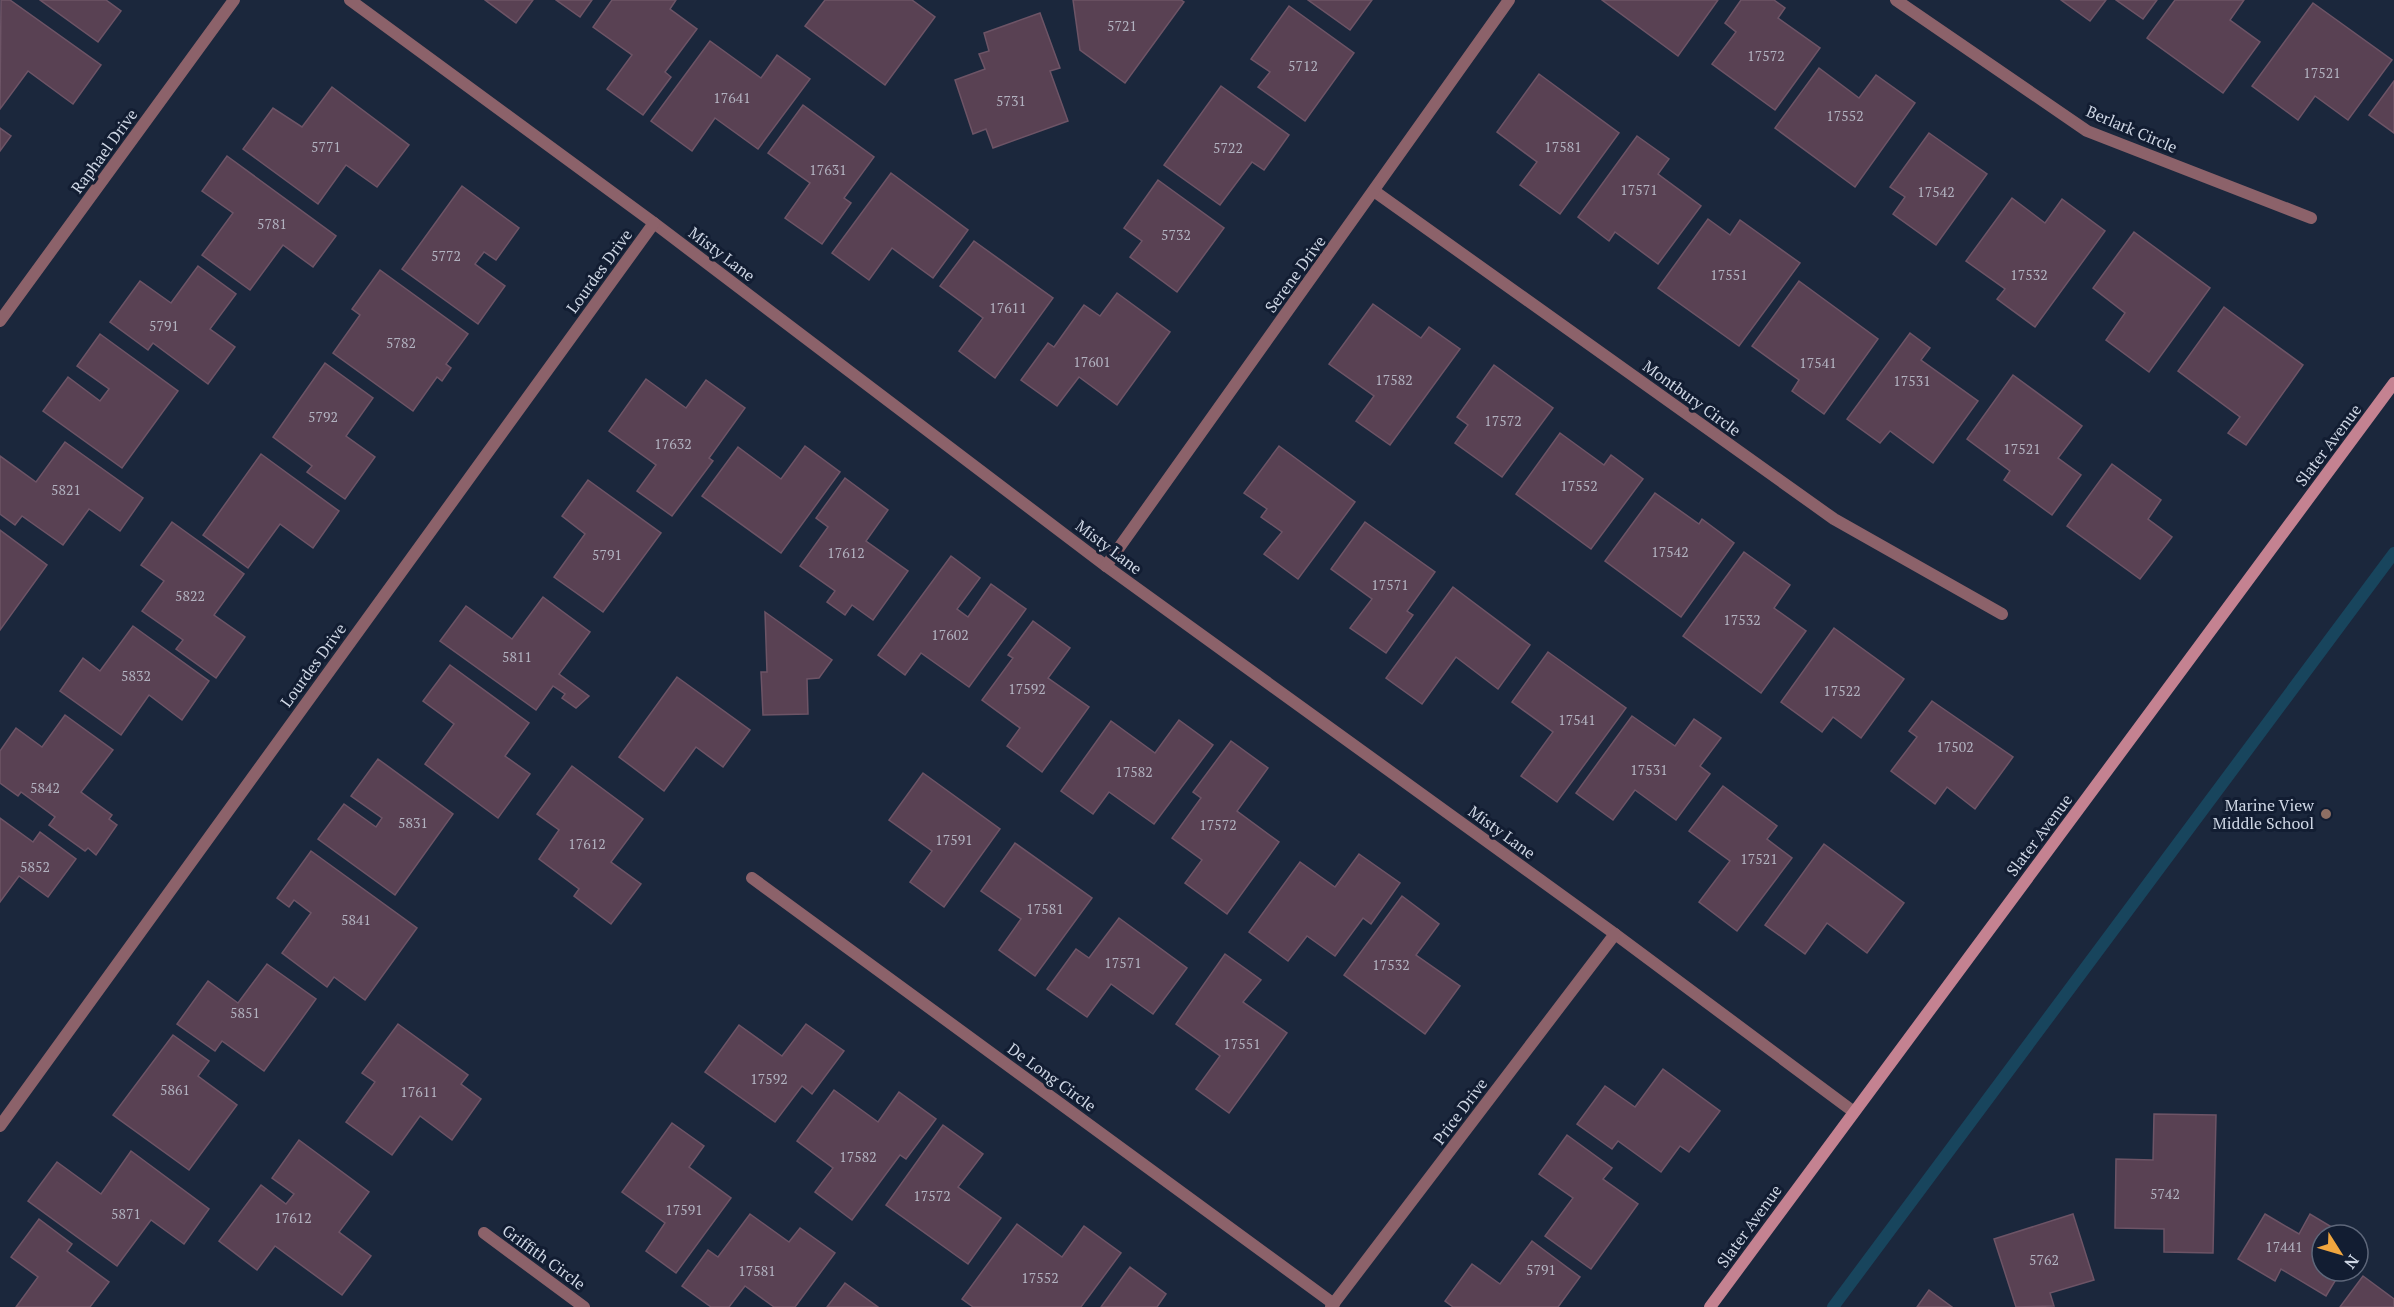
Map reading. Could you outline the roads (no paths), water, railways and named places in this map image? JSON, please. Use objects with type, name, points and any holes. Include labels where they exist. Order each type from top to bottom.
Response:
[{"type":"street","name":"Raphael Drive","points":[[0,321],[234,0]]},
{"type":"street","name":"Misty Lane","points":[[350,0],[654,223],[1106,566],[1615,934],[1854,1112]]},
{"type":"street","name":"Serene Drive","points":[[1106,566],[1509,0]]},
{"type":"street","name":"Berlark Circle","points":[[1896,0],[2087,131],[2311,218]]},
{"type":"street","name":"Montbury Circle","points":[[1374,191],[1834,519],[2002,614]]},
{"type":"street","name":"Lourdes Drive","points":[[0,1126],[654,223]]},
{"type":"street","name":"Slater Avenue","points":[[1710,1307],[2394,383]]},
{"type":"street","name":"De Long Circle","points":[[752,878],[1333,1305]]},
{"type":"street","name":"Price Drive","points":[[1333,1305],[1615,934]]},
{"type":"street","name":"Griffith Circle","points":[[484,1233],[584,1307]]},
{"type":"waterway","points":[[1833,1307],[2394,553]]},
{"type":"place","name":"Marine View Middle School","points":[[2326,814]]}]
